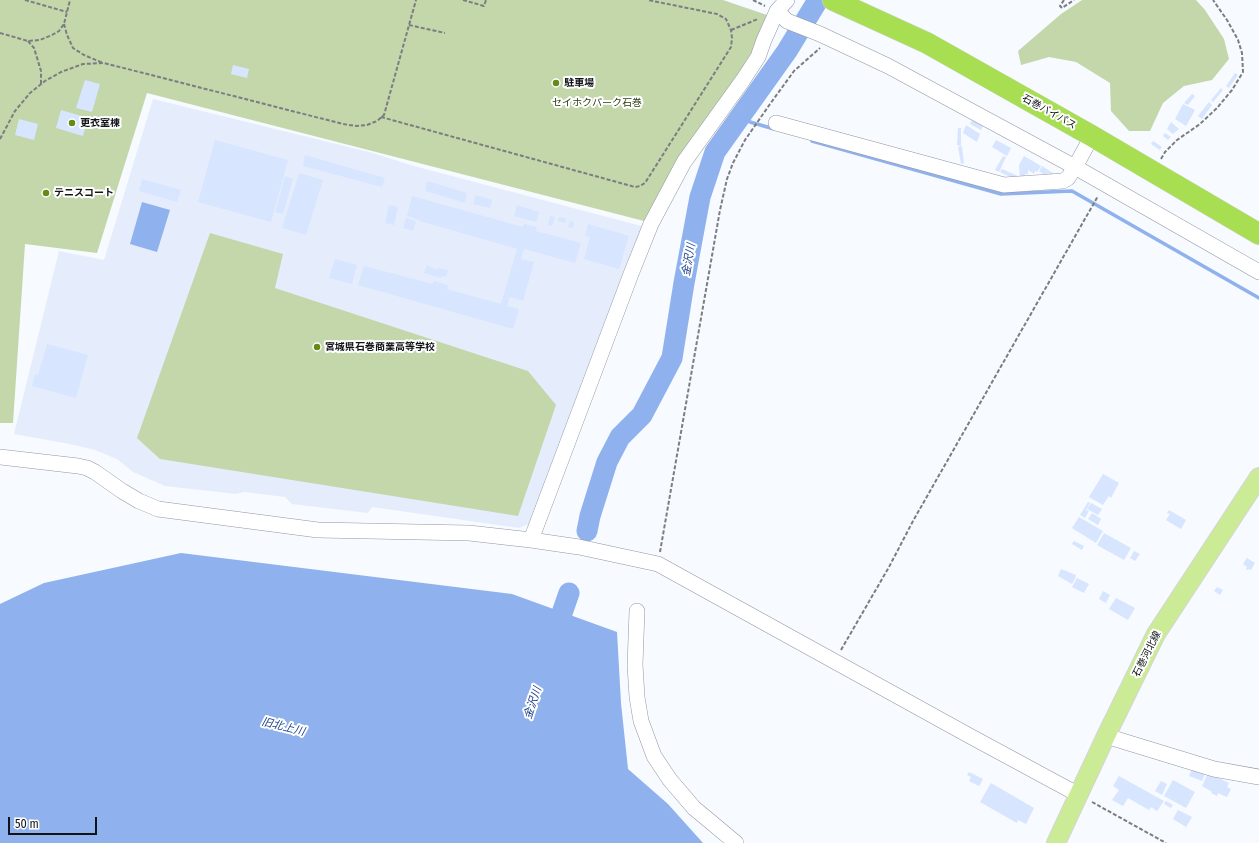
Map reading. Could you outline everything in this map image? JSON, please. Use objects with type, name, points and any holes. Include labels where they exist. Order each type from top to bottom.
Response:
[{"type":"highway","name":"石巻バイパス","points":[[836,1],[927,43],[1092,136],[1259,234]]},
{"type":"main road","name":"石巻河北線","points":[[1056,843],[1156,634],[1259,477]]},
{"type":"street","points":[[531,540],[628,281],[651,224],[684,162],[743,80],[758,57],[764,40],[784,11],[826,36],[888,66],[1075,167],[1259,272]]},
{"type":"street","points":[[776,123],[1004,184],[1063,181],[1068,178],[1092,136]]},
{"type":"street","points":[[0,456],[87,468],[95,472],[122,492],[158,509],[318,530],[469,534],[531,540],[579,546],[658,564],[1079,795]]},
{"type":"street","points":[[637,611],[635,665],[637,697],[641,721],[654,756],[670,780],[694,808],[736,843]]},
{"type":"street","points":[[1106,736],[1214,769],[1259,777]]},
{"type":"path","points":[[25,0],[67,12]]},
{"type":"path","points":[[0,33],[28,41],[40,40],[52,36],[59,31],[64,24],[70,0]]},
{"type":"path","points":[[64,24],[73,48],[84,55],[104,63],[356,126],[367,125],[377,121],[384,115],[416,0]]},
{"type":"path","points":[[463,0],[484,6],[486,0]]},
{"type":"path","points":[[381,117],[635,187],[640,186],[645,183],[730,47],[732,38],[731,30],[726,19],[716,14],[648,0]]},
{"type":"path","points":[[1064,0],[1060,6],[1062,8],[1074,0]]},
{"type":"path","points":[[1152,172],[1165,152],[1177,140],[1200,124],[1217,108],[1232,90],[1243,72],[1242,53],[1238,40],[1227,20],[1213,0]]},
{"type":"path","points":[[731,30],[784,11]]},
{"type":"path","points":[[409,25],[445,33]]},
{"type":"path","points":[[654,563],[661,550],[720,210],[727,179],[733,163],[745,140],[794,71],[826,36]]},
{"type":"path","points":[[28,41],[34,48],[38,61],[41,72],[41,85]]},
{"type":"path","points":[[0,139],[15,111],[30,94],[41,85],[61,72],[83,64],[104,63]]},
{"type":"path","points":[[834,661],[889,567],[913,521],[1104,184]]},
{"type":"path","points":[[1079,795],[1166,843]]},
{"type":"shaded area","name":"宮城県石巻商業高等学校","points":[[153,99],[373,153],[414,166],[645,227],[529,524],[519,528],[372,507],[368,513],[292,504],[285,497],[244,492],[236,494],[165,486],[133,472],[117,459],[95,450],[14,434],[59,251],[104,260]]},
{"type":"green space","name":"セイホクパーク石巻","points":[[0,0],[723,0],[767,15],[752,52],[644,221],[147,93],[97,253],[25,244],[13,423],[0,423]]},
{"type":"green space","points":[[1082,0],[1196,0],[1205,10],[1224,39],[1229,59],[1212,80],[1184,86],[1163,103],[1150,131],[1129,131],[1111,111],[1110,83],[1076,62],[1049,57],[1021,65],[1018,51],[1061,14]]},
{"type":"green space","points":[[210,233],[283,254],[275,288],[528,371],[556,405],[518,516],[160,459],[137,438]]},
{"type":"water","points":[[142,202],[170,210],[157,252],[130,244]]},
{"type":"water","name":"旧北上川","points":[[181,553],[512,594],[617,632],[621,703],[628,769],[668,804],[703,843],[0,843],[0,604],[44,583]]},
{"type":"building","points":[[233,65],[249,69],[247,78],[231,74]]},
{"type":"building","points":[[1235,73],[1238,75],[1229,88],[1226,86]]},
{"type":"building","points":[[85,80],[100,84],[92,112],[76,108]]},
{"type":"building","points":[[1221,88],[1223,90],[1213,102],[1211,100]]},
{"type":"building","points":[[1192,94],[1195,96],[1188,105],[1184,103]]},
{"type":"building","points":[[1209,102],[1212,105],[1202,119],[1198,116]]},
{"type":"building","points":[[1183,104],[1195,110],[1186,126],[1175,119]]},
{"type":"building","name":"更衣室棟","points":[[61,110],[88,118],[83,136],[56,128]]},
{"type":"building","points":[[19,119],[38,124],[34,140],[15,135]]},
{"type":"building","points":[[972,120],[983,126],[981,130],[970,124]]},
{"type":"building","points":[[1171,122],[1179,129],[1173,134],[1167,129]]},
{"type":"building","points":[[966,125],[980,134],[977,142],[963,133]]},
{"type":"building","points":[[958,128],[961,128],[961,146],[957,145]]},
{"type":"building","points":[[1165,133],[1171,137],[1168,140],[1163,136]]},
{"type":"building","points":[[215,140],[288,160],[271,222],[198,202]]},
{"type":"building","points":[[996,140],[1011,148],[1007,156],[992,147]]},
{"type":"building","points":[[1153,141],[1162,147],[1160,150],[1151,144]]},
{"type":"building","points":[[962,146],[964,163],[961,164],[958,147]]},
{"type":"building","points":[[305,155],[385,178],[382,187],[303,166]]},
{"type":"building","points":[[1003,156],[1006,157],[999,172],[995,170]]},
{"type":"building","points":[[1024,156],[1041,166],[1037,172],[1035,171],[1034,174],[1028,170],[1028,174],[1025,174],[1025,179],[1020,179],[1019,165]]},
{"type":"building","points":[[1042,166],[1056,175],[1054,177],[1048,173],[1046,176],[1039,171]]},
{"type":"building","points":[[1002,169],[1018,176],[1016,180],[1000,172]]},
{"type":"building","points":[[299,173],[323,180],[306,235],[282,228]]},
{"type":"building","points":[[285,176],[293,179],[283,214],[275,212]]},
{"type":"building","points":[[142,179],[181,190],[177,202],[139,191]]},
{"type":"building","points":[[427,181],[467,193],[465,203],[425,191]]},
{"type":"building","points":[[476,195],[492,200],[490,208],[473,204]]},
{"type":"building","points":[[412,196],[523,227],[524,224],[537,227],[536,231],[581,243],[575,263],[524,249],[521,259],[534,262],[523,301],[510,297],[507,306],[519,309],[513,329],[358,285],[364,266],[433,284],[433,281],[448,285],[447,289],[501,304],[517,249],[407,216]]},
{"type":"building","points":[[389,205],[398,207],[394,225],[385,223]]},
{"type":"building","points":[[517,205],[539,212],[536,222],[514,216]]},
{"type":"building","points":[[550,216],[555,217],[552,226],[548,225]]},
{"type":"building","points":[[559,217],[566,218],[565,223],[558,221]]},
{"type":"building","points":[[406,218],[416,221],[413,231],[403,228]]},
{"type":"building","points":[[570,221],[574,222],[573,228],[568,227]]},
{"type":"building","points":[[588,224],[629,236],[619,269],[584,259],[590,237],[585,236]]},
{"type":"building","points":[[335,259],[357,265],[352,284],[329,278]]},
{"type":"building","points":[[427,265],[438,270],[438,268],[448,270],[446,277],[442,276],[441,278],[424,273]]},
{"type":"building","points":[[47,344],[88,355],[76,398],[32,386],[35,374],[38,375]]},
{"type":"building","points":[[1103,474],[1119,483],[1111,498],[1109,496],[1103,505],[1089,497]]},
{"type":"building","points":[[1088,502],[1090,503],[1086,510],[1089,511],[1085,518],[1080,515]]},
{"type":"building","points":[[1091,503],[1102,509],[1098,515],[1087,509]]},
{"type":"building","points":[[1169,510],[1186,520],[1181,529],[1166,520],[1170,514],[1167,513]]},
{"type":"building","points":[[1092,513],[1101,519],[1098,525],[1088,519]]},
{"type":"building","points":[[1079,517],[1103,531],[1096,543],[1072,528]]},
{"type":"building","points":[[1104,533],[1131,548],[1124,560],[1097,545]]},
{"type":"building","points":[[1074,541],[1084,546],[1082,550],[1072,544]]},
{"type":"building","points":[[1134,551],[1140,554],[1135,561],[1130,558]]},
{"type":"building","points":[[1247,558],[1255,563],[1251,570],[1246,569],[1247,567],[1243,564]]},
{"type":"building","points":[[1061,569],[1076,575],[1072,584],[1058,576]]},
{"type":"building","points":[[1077,578],[1089,584],[1084,593],[1072,587]]},
{"type":"building","points":[[1217,587],[1223,590],[1220,595],[1214,591]]},
{"type":"building","points":[[1103,591],[1110,595],[1106,603],[1099,599]]},
{"type":"building","points":[[1116,598],[1135,608],[1128,620],[1109,609]]},
{"type":"building","points":[[1192,769],[1205,774],[1202,781],[1189,776]]},
{"type":"building","points":[[969,772],[983,779],[979,786],[969,781],[971,777],[967,775]]},
{"type":"building","points":[[1208,773],[1229,783],[1227,787],[1231,789],[1227,797],[1218,793],[1217,796],[1202,786]]},
{"type":"building","points":[[1119,776],[1164,801],[1157,811],[1151,807],[1149,810],[1128,798],[1123,806],[1112,800],[1119,790],[1113,786]]},
{"type":"building","points":[[1173,780],[1195,792],[1186,808],[1164,796]]},
{"type":"building","points":[[1161,781],[1167,784],[1162,795],[1155,791]]},
{"type":"building","points":[[991,783],[1034,808],[1026,824],[1018,820],[1017,823],[980,802]]},
{"type":"building","points":[[1166,801],[1173,805],[1171,808],[1164,804]]},
{"type":"building","points":[[1178,810],[1192,817],[1186,827],[1173,819]]},
{"type":"waterway","name":"金沢川","points":[[587,531],[590,516],[607,462],[620,437],[642,415],[672,358],[700,197],[715,152],[787,51],[818,0]]},
{"type":"waterway","points":[[741,117],[750,122],[774,129]]},
{"type":"waterway","points":[[812,141],[1001,194],[1072,191],[1259,298]]},
{"type":"waterway","name":"金沢川","points":[[553,639],[569,593]]},
{"type":"place","name":"駐車場","points":[[556,83]]},
{"type":"place","name":"更衣室棟","points":[[72,123]]},
{"type":"place","name":"テニスコート","points":[[46,193]]},
{"type":"place","name":"宮城県石巻商業高等学校","points":[[317,347]]}]
